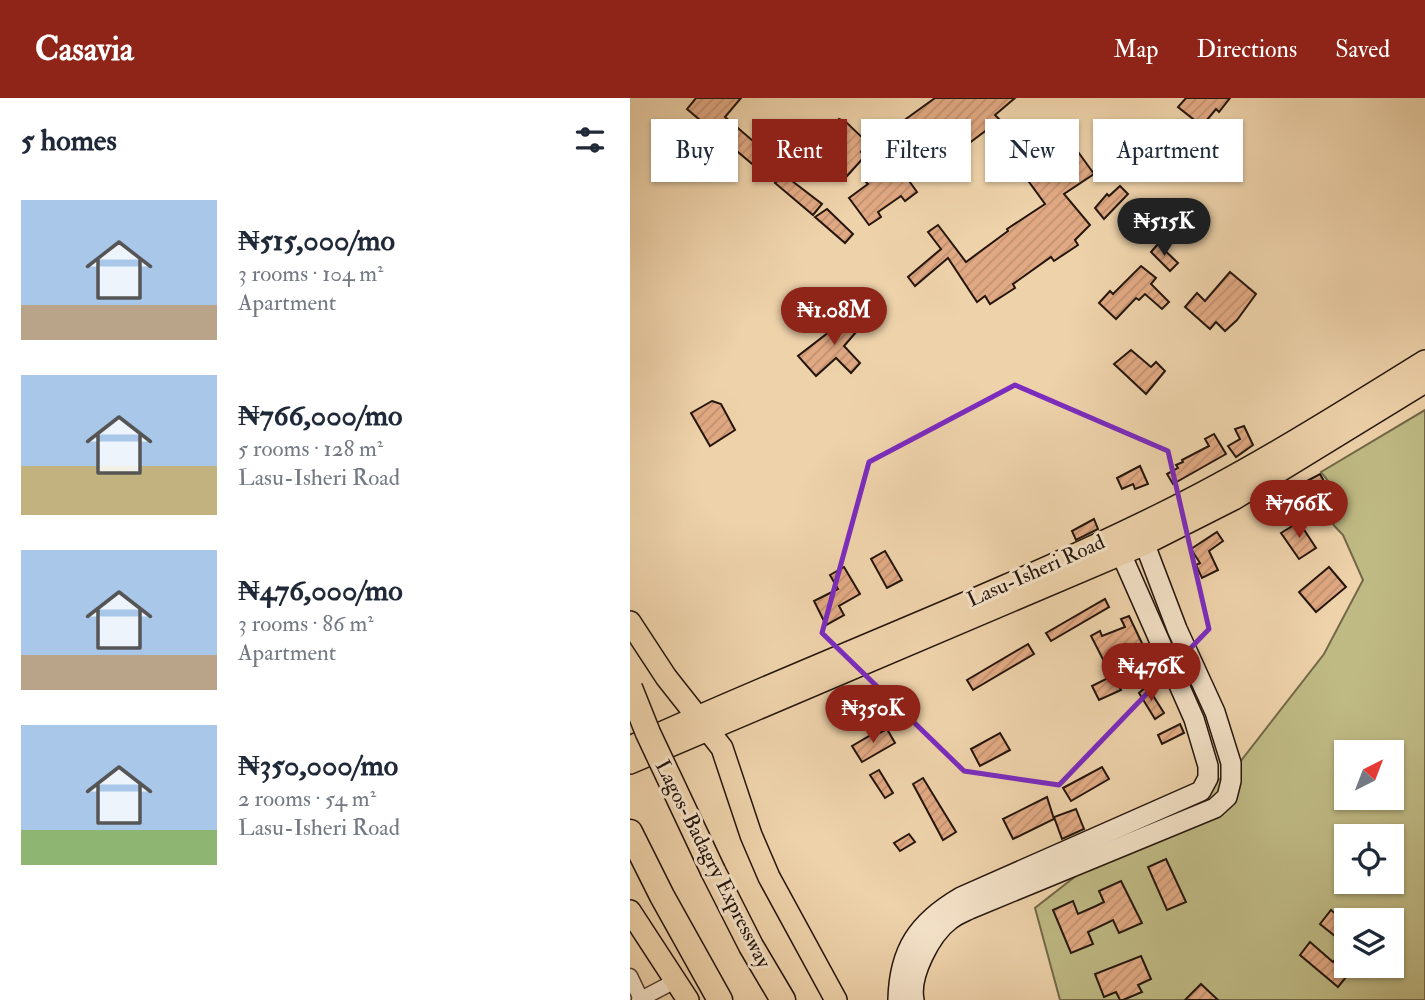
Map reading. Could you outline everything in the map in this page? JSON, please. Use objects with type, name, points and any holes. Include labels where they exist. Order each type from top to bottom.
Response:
[{"type":"highway","name":"Lagos-Badagry Expressway","points":[[630,688],[713,871],[751,946],[783,1000]]},
{"type":"highway","points":[[630,832],[720,1000]]},
{"type":"main road","name":"Lasu-Isheri Road","points":[[1141,535],[1425,361]]},
{"type":"main road","name":"Lasu-Isheri Road","points":[[630,763],[702,723],[908,629],[1234,499],[1425,382]]},
{"type":"main road","points":[[914,1000],[913,985],[919,963],[949,921],[970,908],[1215,808],[1227,797],[1231,781],[1231,762],[1215,712],[1177,629],[1141,535]]},
{"type":"main road","points":[[898,1000],[898,982],[906,954],[915,937],[937,911],[961,897],[1201,791],[1208,778],[1208,766],[1194,719],[1117,546]]},
{"type":"main road","points":[[630,622],[652,657],[726,756],[751,835],[769,877],[836,1000]]},
{"type":"main road","name":"Lasu-Isheri Road","points":[[630,747],[702,723]]},
{"type":"main road","points":[[630,911],[688,1000]]},
{"type":"street","points":[[630,976],[640,999],[677,980]]},
{"type":"highlighted area","points":[[1015,385],[1168,451],[1209,629],[1059,785],[964,771],[822,633],[869,462]]},
{"type":"shaded area","points":[[1425,410],[1425,1000],[1060,1000],[1035,908],[1136,829],[1233,771],[1324,654],[1363,580],[1343,535],[1312,502],[1336,491],[1321,472]]},
{"type":"building","points":[[696,98],[741,98],[725,117],[727,119],[699,119],[687,109]]},
{"type":"building","points":[[935,98],[1015,98],[995,115],[999,119],[985,119],[985,131],[971,142],[971,119],[906,119]]},
{"type":"building","points":[[1186,98],[1230,98],[1219,112],[1216,109],[1208,119],[1193,119],[1178,107]]},
{"type":"building","points":[[847,123],[861,136],[861,160],[847,176]]},
{"type":"building","points":[[738,128],[752,140],[752,164],[738,152]]},
{"type":"building","points":[[1079,153],[1093,175],[1064,194],[1090,225],[1075,240],[1078,245],[1054,261],[1051,257],[1013,284],[1015,288],[990,304],[985,296],[977,302],[948,258],[915,286],[908,277],[941,249],[928,232],[938,225],[966,262],[1008,231],[1007,229],[1045,204],[1029,182],[1079,182]]},
{"type":"building","points":[[793,182],[822,204],[813,215],[775,183]]},
{"type":"building","points":[[866,182],[910,182],[917,192],[905,201],[901,196],[878,212],[881,217],[869,225],[849,198],[868,184]]},
{"type":"building","points":[[1120,186],[1128,194],[1104,219],[1095,208],[1107,194],[1109,196]]},
{"type":"building","points":[[827,209],[853,234],[845,243],[815,217]]},
{"type":"building","points":[[1158,244],[1178,263],[1170,271],[1151,252]]},
{"type":"building","points":[[1141,266],[1156,278],[1151,284],[1169,302],[1162,309],[1145,294],[1139,300],[1136,298],[1116,319],[1099,303],[1110,291],[1113,294]]},
{"type":"building","points":[[1230,272],[1256,294],[1237,320],[1225,331],[1216,322],[1210,329],[1185,307],[1197,293],[1205,301]]},
{"type":"building","points":[[848,310],[863,324],[844,346],[860,363],[851,373],[836,358],[816,376],[798,356],[829,332]]},
{"type":"building","points":[[1131,350],[1151,367],[1156,362],[1165,371],[1146,394],[1114,364]]},
{"type":"building","points":[[712,401],[721,404],[735,430],[710,446],[691,413]]},
{"type":"building","points":[[1244,426],[1253,445],[1236,457],[1228,446],[1240,439],[1235,429]]},
{"type":"building","points":[[1214,434],[1226,454],[1173,484],[1167,474],[1178,468],[1176,465],[1183,462],[1182,460],[1209,446],[1205,439]]},
{"type":"building","points":[[1140,466],[1148,484],[1135,489],[1133,484],[1122,489],[1117,478]]},
{"type":"building","points":[[1320,474],[1341,512],[1329,518],[1307,481]]},
{"type":"building","points":[[1094,519],[1098,529],[1076,540],[1072,531]]},
{"type":"building","points":[[1299,522],[1316,548],[1299,559],[1281,533]]},
{"type":"building","points":[[1217,532],[1223,541],[1209,551],[1218,570],[1202,578],[1196,565],[1200,563],[1191,549]]},
{"type":"building","points":[[885,551],[902,580],[887,588],[871,559]]},
{"type":"building","points":[[844,567],[860,594],[839,606],[844,615],[826,625],[814,601],[838,589],[830,575]]},
{"type":"building","points":[[1329,567],[1346,587],[1316,612],[1299,592]]},
{"type":"building","points":[[1105,599],[1109,607],[1051,641],[1046,633]]},
{"type":"building","points":[[1129,616],[1150,660],[1143,663],[1138,653],[1122,662],[1125,668],[1111,675],[1091,636],[1100,631],[1102,636],[1125,627],[1121,619]]},
{"type":"building","points":[[1028,644],[1034,654],[973,690],[967,680]]},
{"type":"building","points":[[1114,675],[1121,690],[1099,700],[1092,686]]},
{"type":"building","points":[[1147,686],[1164,713],[1155,719],[1139,693]]},
{"type":"building","points":[[1180,724],[1184,733],[1162,744],[1158,735]]},
{"type":"building","points":[[887,729],[895,743],[862,762],[852,746]]},
{"type":"building","points":[[1000,733],[1010,750],[980,766],[971,749]]},
{"type":"building","points":[[1102,767],[1109,779],[1071,801],[1063,788]]},
{"type":"building","points":[[879,770],[893,793],[885,798],[870,775]]},
{"type":"building","points":[[923,778],[956,832],[943,840],[913,784]]},
{"type":"building","points":[[1047,797],[1054,819],[1013,839],[1003,819]]},
{"type":"building","points":[[1076,809],[1084,829],[1062,839],[1054,817]]},
{"type":"building","points":[[909,834],[915,842],[900,851],[894,843]]},
{"type":"building","points":[[1166,859],[1186,902],[1167,910],[1148,867]]},
{"type":"building","points":[[1121,881],[1142,923],[1119,933],[1113,920],[1088,932],[1093,944],[1071,953],[1053,910],[1073,901],[1078,914],[1104,902],[1099,891]]},
{"type":"building","points":[[1331,910],[1334,913],[1334,935],[1320,924]]},
{"type":"building","points":[[1310,942],[1334,961],[1334,978],[1345,978],[1338,987],[1300,955]]},
{"type":"building","points":[[1141,956],[1151,979],[1138,985],[1142,992],[1123,1000],[1120,1000],[1116,992],[1104,997],[1095,974]]},
{"type":"building","points":[[1201,984],[1218,1000],[1185,1000]]}]
